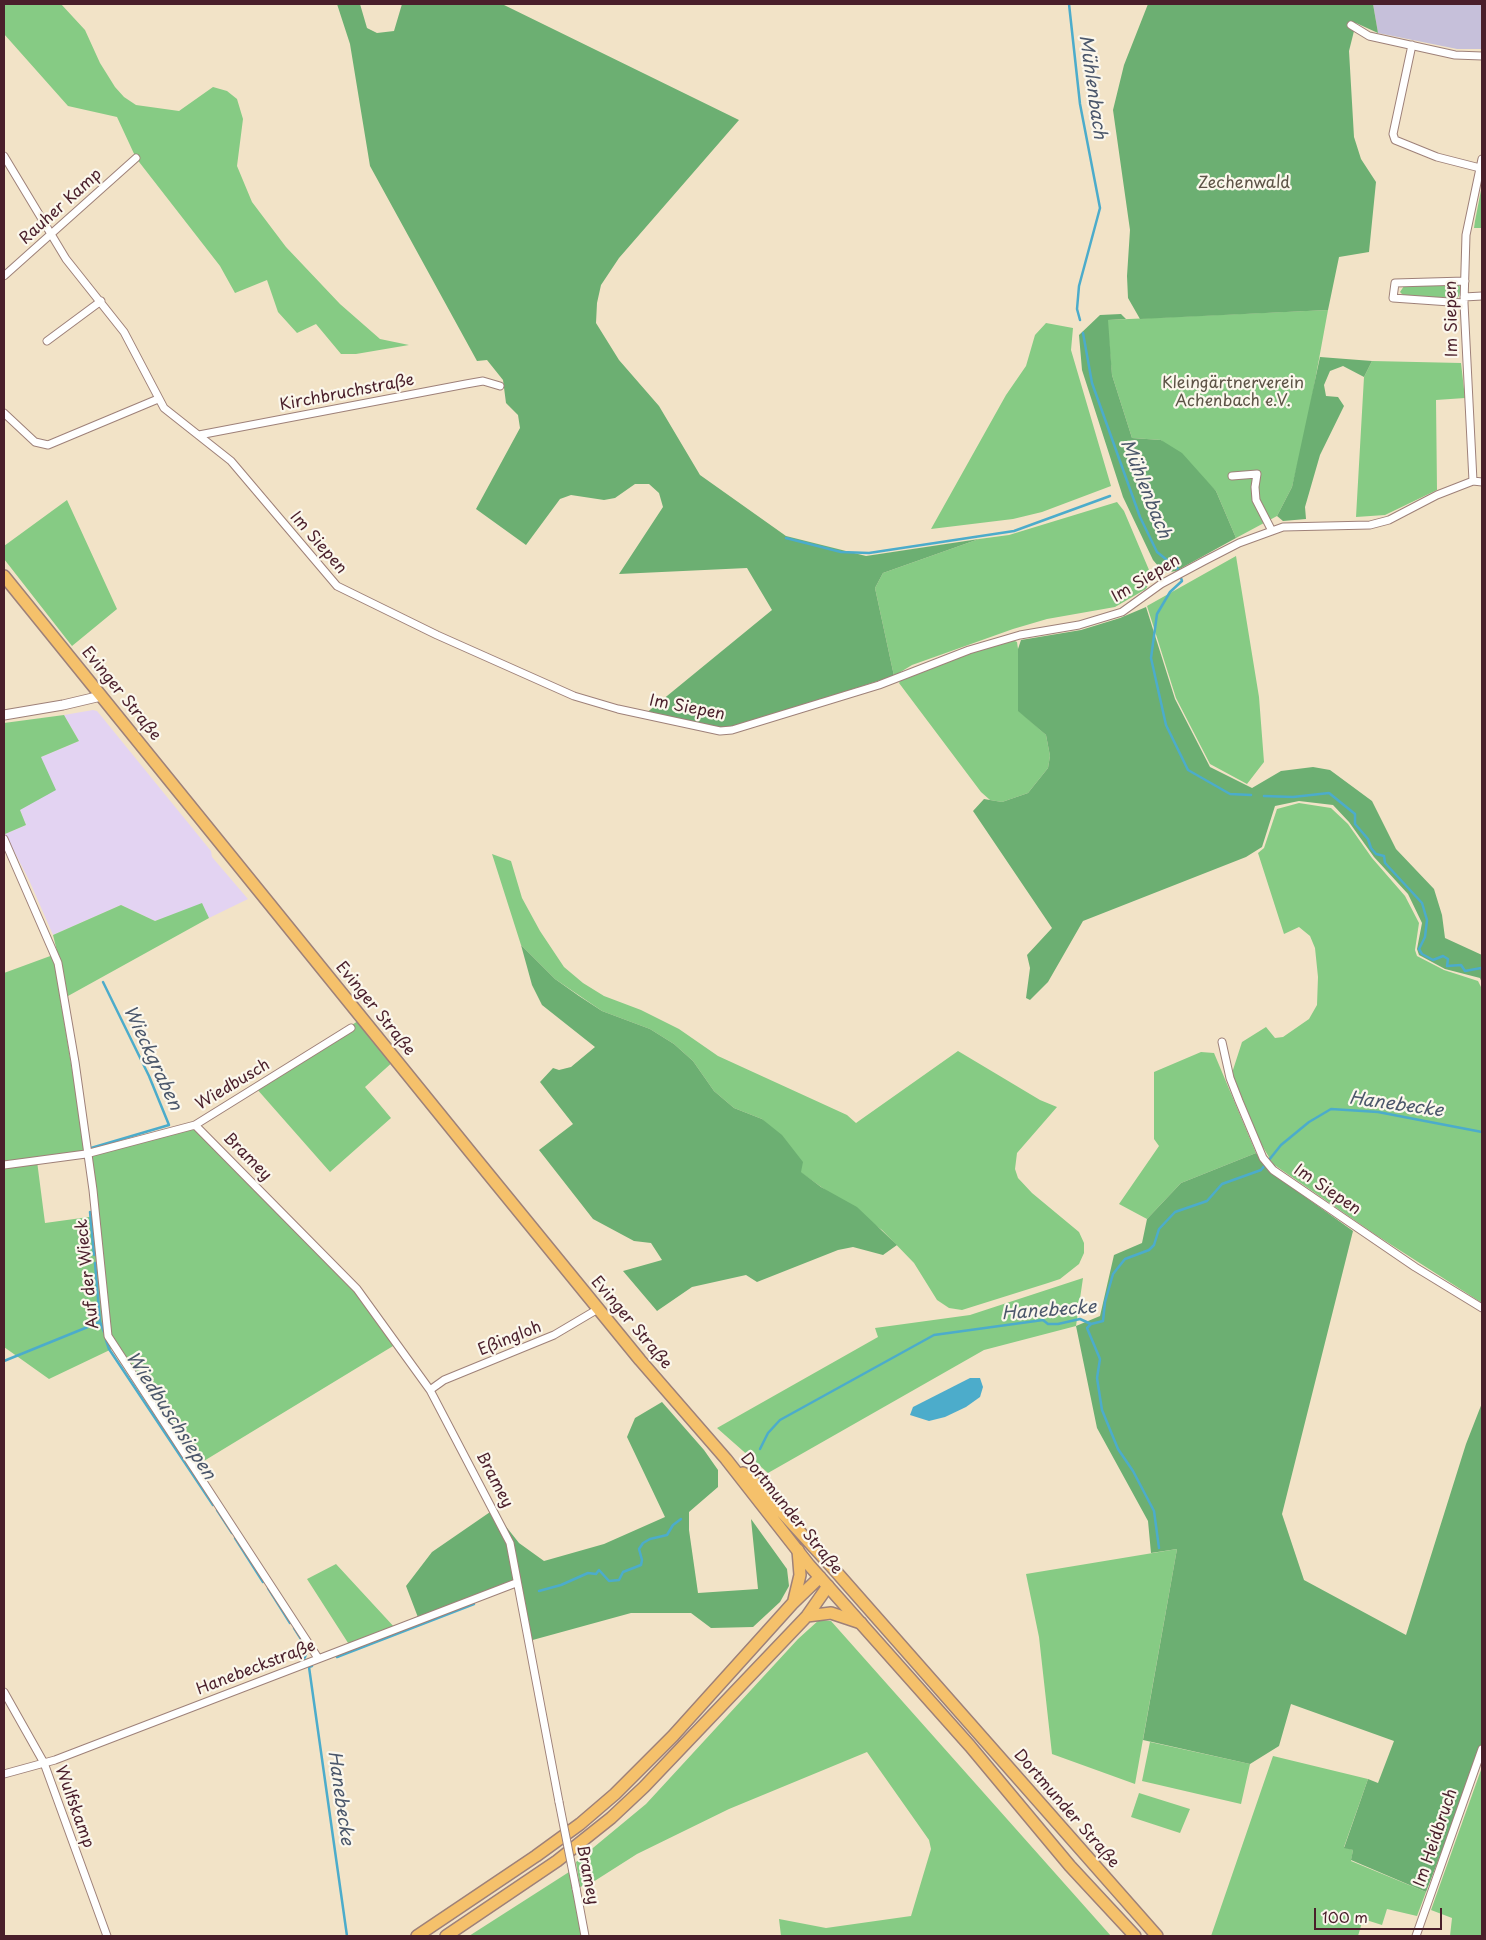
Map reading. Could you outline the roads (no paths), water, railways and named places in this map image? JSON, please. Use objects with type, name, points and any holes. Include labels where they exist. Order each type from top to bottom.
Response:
[{"type":"main road","name":"Evinger Straße","points":[[4,576],[598,1309],[726,1459]]},
{"type":"main road","name":"Dortmunder Straße","points":[[726,1459],[798,1550],[831,1577],[861,1623],[976,1753],[1070,1866],[1135,1936]]},
{"type":"main road","name":"Dortmunder Straße","points":[[726,1459],[755,1484],[831,1577],[1157,1936]]},
{"type":"main road","points":[[792,1604],[799,1586],[798,1550]]},
{"type":"main road","points":[[417,1936],[536,1856],[580,1824],[615,1794],[673,1736],[792,1604],[831,1577]]},
{"type":"main road","points":[[446,1936],[557,1861],[611,1818],[644,1787],[807,1616],[831,1577]]},
{"type":"main road","points":[[807,1616],[830,1613],[861,1623]]},
{"type":"street","points":[[1351,25],[1369,36],[1455,54],[1482,56]]},
{"type":"street","points":[[1412,45],[1393,134],[1395,140],[1437,157],[1480,168]]},
{"type":"street","name":"Im Siepen","points":[[4,156],[66,259],[101,301],[128,339],[158,399],[171,414],[231,461],[337,586],[356,598],[574,696],[596,703],[720,731],[732,730],[872,688],[969,650],[1020,635],[1079,625],[1122,612],[1178,575],[1239,543],[1283,527],[1370,525],[1389,520],[1436,495],[1473,481],[1482,482]]},
{"type":"street","name":"Rauher Kamp","points":[[4,276],[136,158]]},
{"type":"street","name":"Im Siepen","points":[[1473,481],[1464,300],[1466,235],[1482,159]]},
{"type":"street","points":[[1465,281],[1395,283],[1393,298],[1464,300],[1482,296]]},
{"type":"street","points":[[47,341],[101,301]]},
{"type":"street","name":"Kirchbruchstraße","points":[[198,435],[466,384],[483,382],[500,386]]},
{"type":"street","points":[[4,414],[35,442],[48,445],[158,399]]},
{"type":"street","points":[[1232,476],[1257,474],[1256,500],[1272,531]]},
{"type":"street","points":[[4,715],[63,705],[101,696]]},
{"type":"street","name":"Auf der Wieck","points":[[4,840],[58,963],[75,1062],[86,1154],[93,1190],[108,1336],[318,1658]]},
{"type":"street","name":"Wiedbusch","points":[[4,1165],[86,1154],[195,1125],[351,1028]]},
{"type":"street","name":"Im Siepen","points":[[1222,1042],[1230,1078],[1239,1101],[1263,1158],[1274,1170],[1415,1267],[1482,1308]]},
{"type":"street","name":"Bramey","points":[[195,1125],[357,1288],[430,1390],[506,1531],[515,1565],[516,1583],[539,1688],[585,1936]]},
{"type":"street","name":"Eßingloh","points":[[430,1390],[444,1380],[554,1335],[598,1309]]},
{"type":"street","name":"Hanebeckstraße","points":[[4,1774],[44,1763],[516,1583]]},
{"type":"street","name":"Wulfskamp","points":[[4,1692],[44,1763],[108,1936]]},
{"type":"street","name":"Im Heidbruch","points":[[1416,1936],[1482,1749]]},
{"type":"water","points":[[970,1378],[980,1378],[983,1387],[980,1397],[966,1407],[945,1417],[929,1421],[910,1415],[913,1407]]},
{"type":"waterway","name":"Mühlenbach","points":[[1069,4],[1080,104],[1100,208],[1079,286],[1077,309],[1080,320]]},
{"type":"waterway","name":"Mühlenbach","points":[[1083,333],[1092,383],[1140,517],[1157,552],[1178,569],[1182,581],[1170,592],[1157,614],[1151,658],[1166,725],[1188,770],[1230,794],[1251,795]]},
{"type":"waterway","points":[[786,538],[841,552],[869,553],[1014,531],[1110,496]]},
{"type":"waterway","name":"Mühlenbach","points":[[1264,796],[1293,797],[1329,793],[1355,814],[1355,824],[1368,839],[1371,848],[1376,854],[1384,856],[1385,863],[1422,903],[1427,920],[1425,937],[1419,949],[1422,954],[1433,960],[1443,956],[1448,959],[1447,966],[1461,965],[1465,971],[1481,968],[1482,970]]},
{"type":"waterway","name":"Wieckgraben","points":[[91,1148],[169,1125],[149,1076],[103,982]]},
{"type":"waterway","name":"Hanebecke","points":[[760,1449],[768,1433],[780,1420],[934,1335],[1043,1320],[1048,1324],[1058,1324],[1080,1319],[1091,1324],[1103,1321],[1105,1302],[1113,1274],[1125,1259],[1149,1250],[1154,1245],[1159,1229],[1175,1212],[1207,1201],[1222,1184],[1261,1170],[1281,1145],[1309,1122],[1331,1109],[1378,1112],[1482,1132]]},
{"type":"waterway","name":"Wieckgraben","points":[[90,1212],[94,1255]]},
{"type":"waterway","name":"Wieckgraben","points":[[95,1263],[100,1322],[104,1332]]},
{"type":"waterway","name":"Wiedbuschsiepen","points":[[4,1361],[100,1322]]},
{"type":"waterway","points":[[1091,1324],[1087,1328],[1100,1359],[1097,1378],[1102,1410],[1118,1449],[1133,1471],[1154,1511],[1159,1548]]},
{"type":"waterway","name":"Wiedbuschsiepen","points":[[106,1340],[109,1349],[213,1505]]},
{"type":"waterway","name":"Wiedbuschsiepen","points":[[217,1510],[232,1533]]},
{"type":"waterway","name":"Hanebecke","points":[[539,1591],[561,1585],[588,1573],[596,1574],[599,1570],[609,1581],[619,1580],[623,1572],[641,1565],[642,1560],[639,1549],[643,1543],[650,1539],[667,1535],[673,1525],[681,1519]]},
{"type":"waterway","name":"Wiedbuschsiepen","points":[[235,1538],[263,1582]]},
{"type":"waterway","name":"Wiedbuschsiepen","points":[[268,1588],[290,1623]]},
{"type":"waterway","name":"Hanebecke","points":[[337,1657],[474,1604]]},
{"type":"waterway","name":"Wiedbuschsiepen","points":[[294,1628],[308,1650],[304,1659]]},
{"type":"waterway","name":"Hanebecke","points":[[312,1666],[309,1667],[347,1936]]},
{"type":"park label","name":"Zechenwald","points":[[1244,184]]},
{"type":"park label","name":"Kleingärtnerverein Achenbach e.V.","points":[[1233,393]]}]
